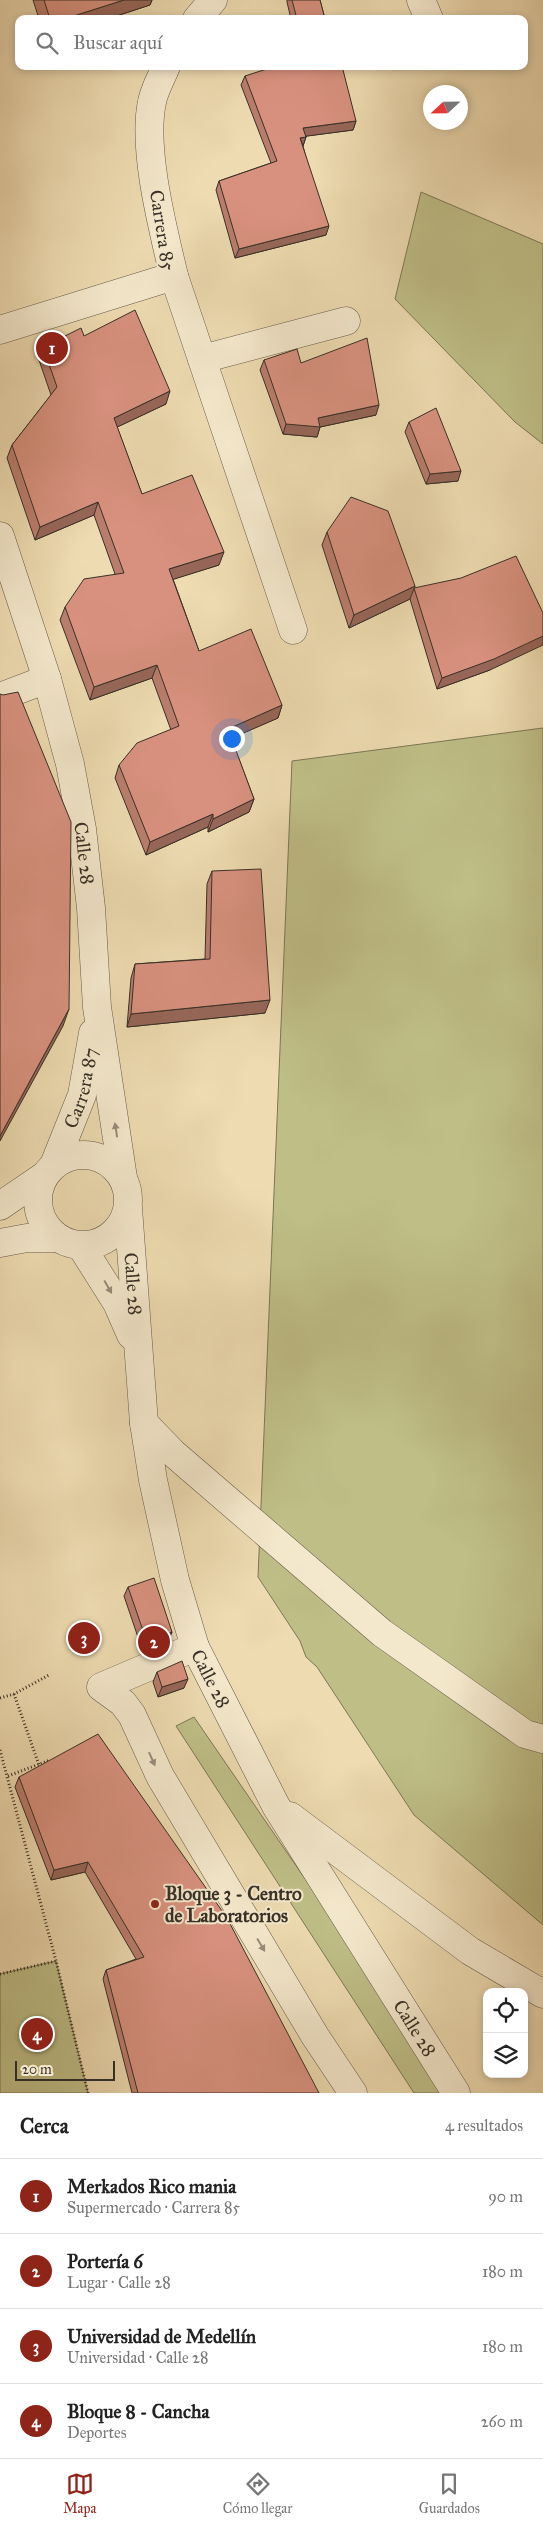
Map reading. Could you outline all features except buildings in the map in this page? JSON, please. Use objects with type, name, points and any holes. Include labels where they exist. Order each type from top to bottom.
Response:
[{"type":"street","points":[[200,15],[213,0]]},
{"type":"street","points":[[421,0],[427,15]]},
{"type":"street","name":"Carrera 85","points":[[0,330],[174,276],[157,200],[150,140],[152,102],[164,70]]},
{"type":"street","points":[[174,276],[293,630]]},
{"type":"street","points":[[202,359],[346,321]]},
{"type":"street","name":"Calle 28","points":[[0,536],[47,679],[70,764],[82,829],[91,908],[96,1007],[123,1178]]},
{"type":"street","points":[[0,697],[47,679]]},
{"type":"street","name":"Carrera 87","points":[[49,1171],[82,1095],[96,1007]]},
{"type":"street","points":[[0,1206],[65,1158],[78,1155],[91,1155],[104,1160],[114,1167],[123,1178],[128,1192],[128,1208],[125,1220],[117,1231],[95,1245],[27,1238],[0,1243]]},
{"type":"street","points":[[49,1171],[39,1189],[37,1203],[40,1217],[47,1229],[70,1242],[127,1322],[139,1357]]},
{"type":"street","name":"Calle 28","points":[[128,1208],[144,1423],[153,1480],[175,1580],[195,1647],[276,1806],[456,2093]]},
{"type":"street","points":[[144,1423],[173,1453],[382,1633],[525,1734],[543,1739]]},
{"type":"street","points":[[195,1647],[101,1687],[123,1704],[132,1715],[160,1776],[315,2036],[353,2093]]},
{"type":"street","points":[[276,1806],[470,1951],[543,1994]]},
{"type":"path","points":[[0,1698],[14,1694],[48,1675]]},
{"type":"path","points":[[14,1694],[39,1765]]},
{"type":"path","points":[[0,1750],[56,1961],[88,2093]]},
{"type":"path","points":[[8,1776],[57,1758]]},
{"type":"path","points":[[0,1974],[56,1961]]},
{"type":"shaded area","points":[[421,192],[543,244],[543,444],[515,422],[395,299]]},
{"type":"shaded area","points":[[543,728],[543,1925],[414,1815],[317,1667],[306,1657],[300,1641],[258,1577],[292,761]]},
{"type":"shaded area","points":[[194,1717],[452,2093],[414,2093],[176,1726]]},
{"type":"shaded area","points":[[56,1961],[88,2093],[0,2093],[0,1974]]},
{"type":"place","name":"Merkados Rico mania","points":[[52,348]]},
{"type":"place","name":"Universidad de Medellín","points":[[84,1638]]},
{"type":"place","name":"Portería 6","points":[[154,1642]]},
{"type":"place","name":"Bloque 3 - Centro de Laboratorios","points":[[155,1904]]},
{"type":"place","name":"Bloque 8 - Cancha","points":[[37,2034]]}]
